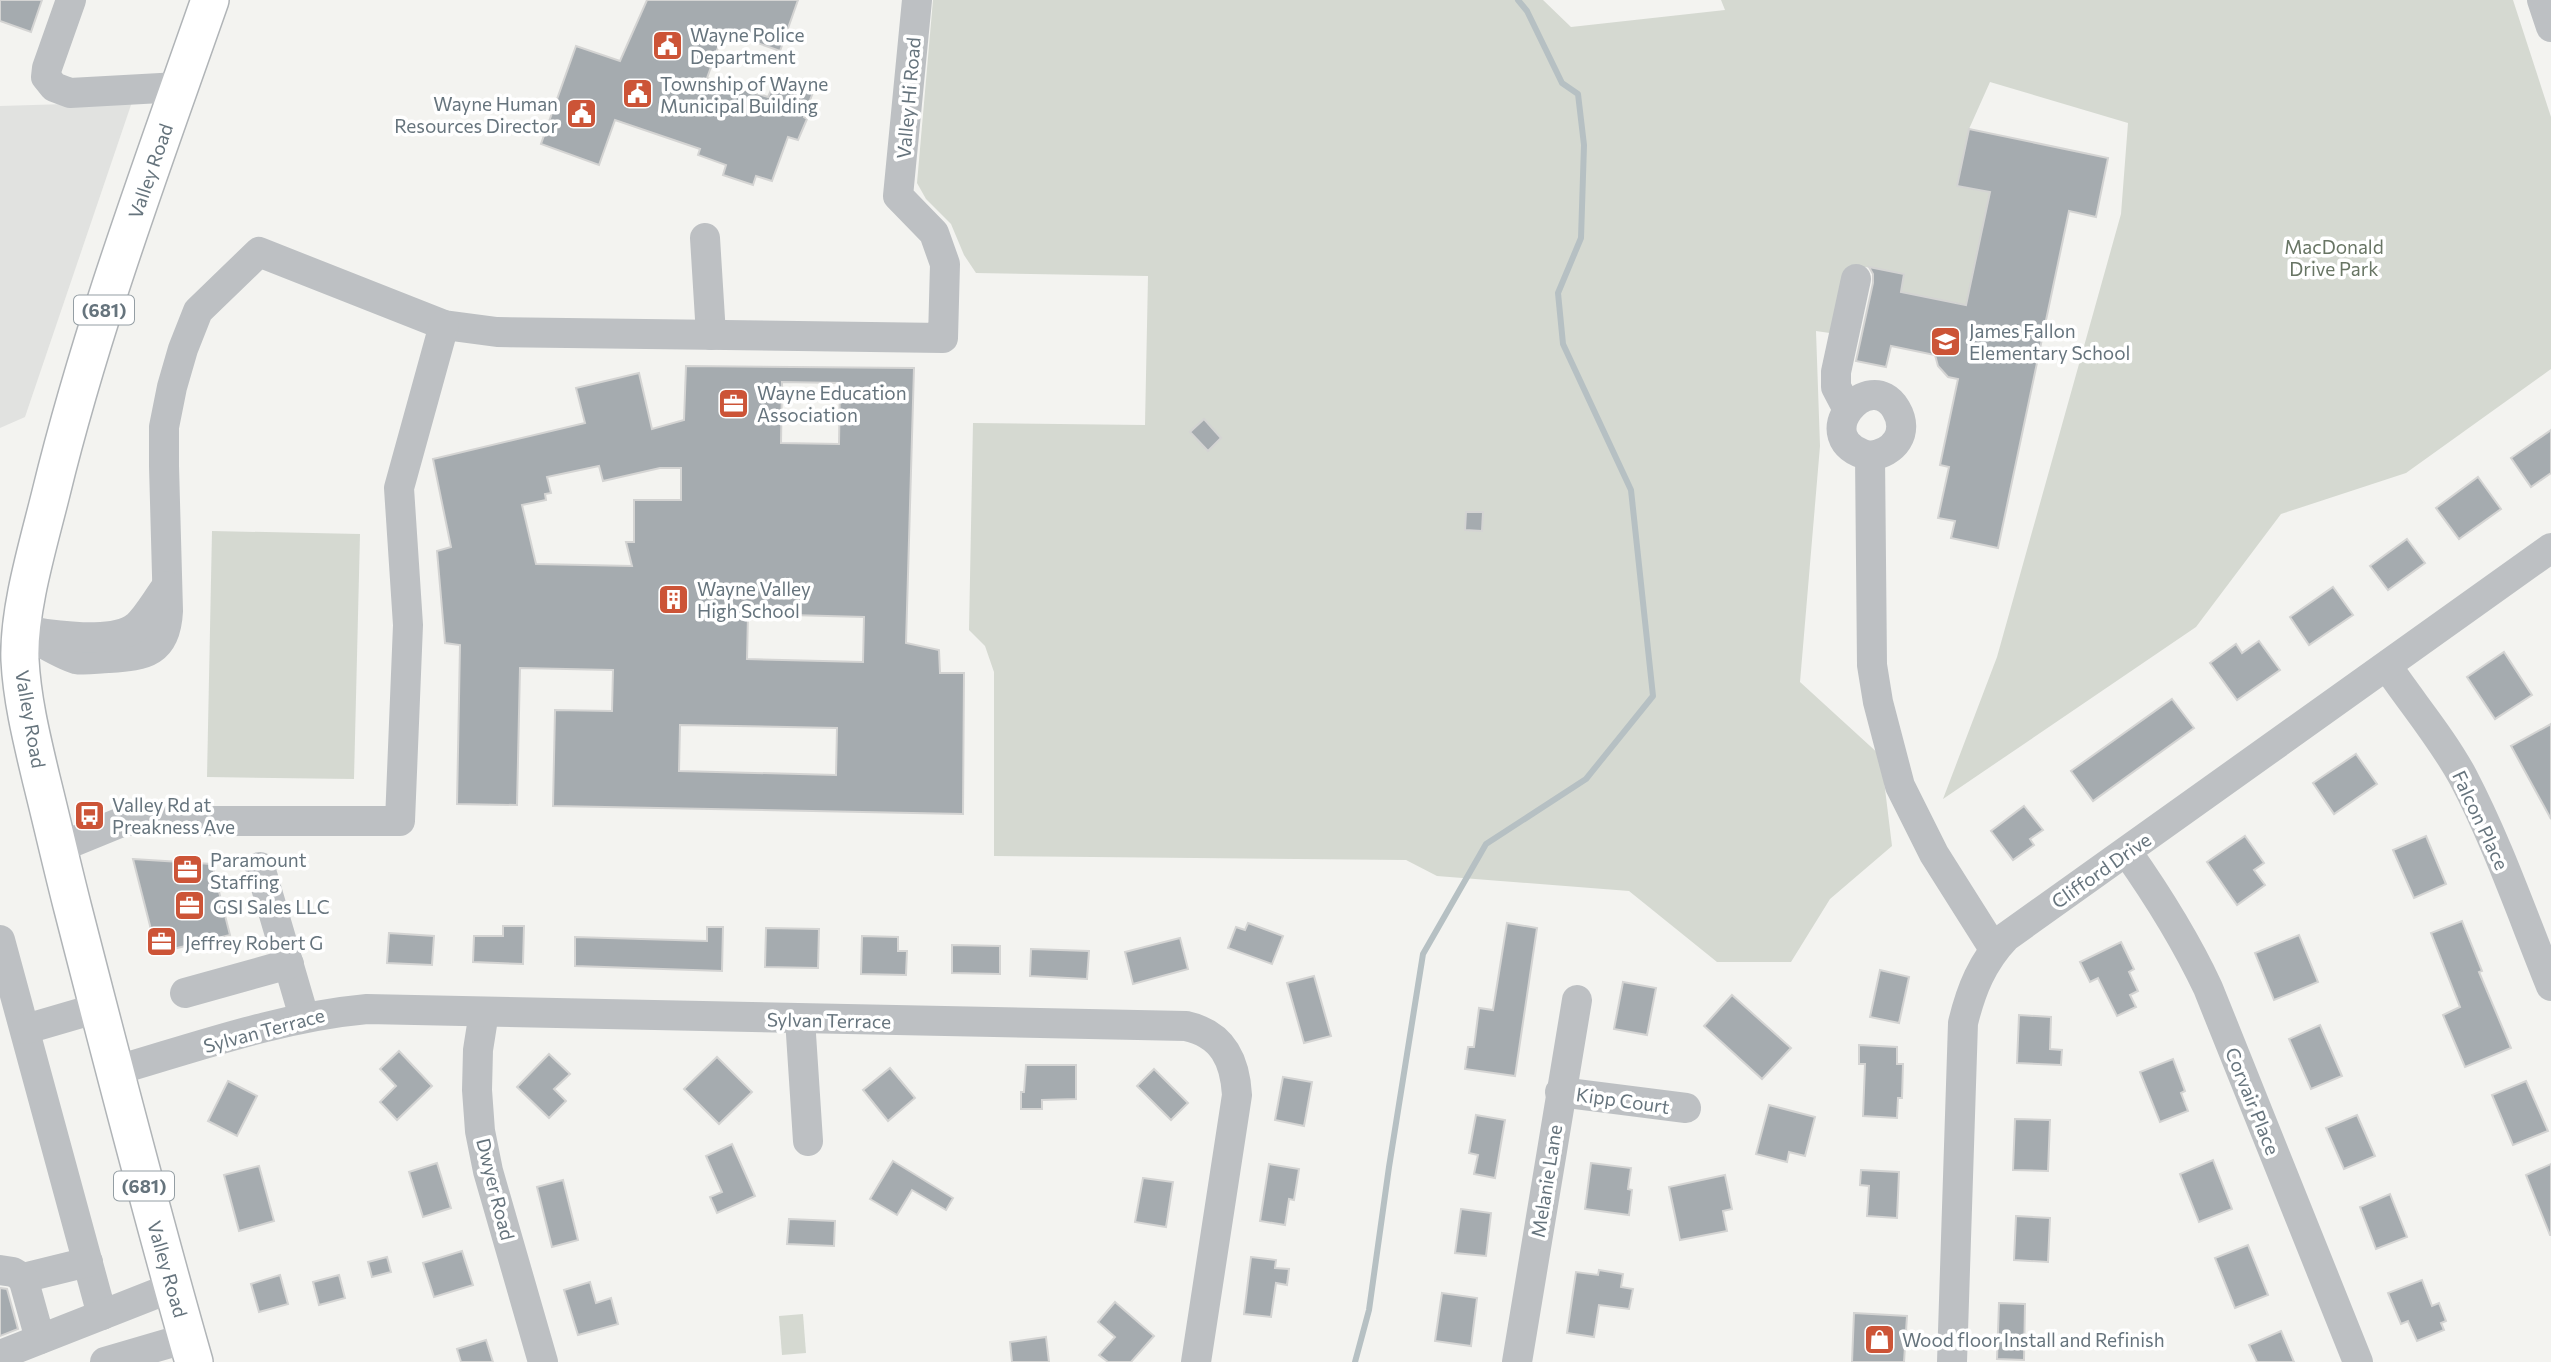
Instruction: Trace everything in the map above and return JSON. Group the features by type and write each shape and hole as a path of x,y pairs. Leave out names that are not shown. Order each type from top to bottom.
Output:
{"main road":[{"name":"Valley Road","path":"191,1350 114,1072 58,848 24,698 20,659 11,634 63,446 123,247 210,0"}],"street":[{"path":"71,0 47,68 46,76 54,87 70,93 179,87"},
{"name":"Valley Hi Road","path":"711,335 943,338 945,264 934,233 898,197 917,0"},
{"path":"2542,0 2551,27"},
{"path":"11,634 76,659 132,657 149,651 163,640 167,629 164,426 172,387 183,348 198,311 259,252 444,325 498,332 711,335 705,238"},
{"path":"1847,408 1836,387 1836,372 1856,279"},
{"path":"58,848 124,821 400,821 408,625 399,488 444,325"},
{"path":"1867,396 1880,397 1895,408 1902,423 1896,444 1881,455 1870,456 1860,454 1848,445 1843,435 1842,423 1847,408 1867,396"},
{"path":"1870,456 1872,665 1878,702 1900,786 1934,854 1994,949"},
{"name":"Clifford Drive","path":"1952,1362 1963,1023 1980,971 1994,949 2006,937 2551,548"},
{"name":"Falcon Place","path":"2387,666 2462,775 2482,815 2551,986"},
{"name":"Corvair Place","path":"2127,852 2168,910 2190,948 2358,1362"},
{"path":"260,867 304,1017"},
{"path":"0,940 102,1315"},
{"path":"185,993 289,964"},
{"name":"Melanie Lane","path":"1517,1362 1577,1000"},
{"path":"26,1029 98,1008"},
{"name":"Sylvan Terrace","path":"114,1072 304,1017 367,1009 1186,1026 1200,1029 1221,1045 1231,1060 1237,1095 1196,1362"},
{"name":"Dwyer Road","path":"484,1012 478,1050 477,1090 481,1131 488,1171 543,1362"},
{"path":"800,1019 808,1141"},
{"name":"Kipp Court","path":"1560,1092 1686,1108"},
{"path":"40,1339 12,1274 88,1262"},
{"path":"0,1355 173,1287"},
{"path":"106,1362 191,1350"}],"shaded area":[{"path":"132,102 25,417 0,428 0,106"}],"green space":[{"name":"MacDonald Drive Park","path":"933,0 1543,0 1571,27 1725,10 1721,0 2513,0 2551,117 2551,369 2406,473 2281,514 2196,627 1943,799 1997,657 2121,214 2128,123 1990,82 1969,129 1958,185 1990,192 1966,305 1901,292 1904,274 1865,267 1850,336 1816,331 1820,446 1800,682 1881,756 1892,846 1830,899 1791,962 1717,962 1629,891 1437,876 1406,860 994,856 994,672 985,646 969,630 973,423 1145,425 1148,276 976,273 964,255 951,224 926,199 917,183"},
{"path":"212,531 360,534 354,779 207,777"},
{"path":"803,1314 806,1353 782,1355 779,1316"}],"building":[{"path":"0,0 42,0 31,32 0,21"},
{"name":"Township of Wayne Municipal Building","path":"647,0 798,0 780,51 724,31 707,78 768,97 776,79 813,92 804,117 807,119 798,140 788,137 772,181 756,176 753,185 723,175 726,165 698,155 700,149 615,120 599,165 541,144 576,46 620,61"},
{"name":"James Fallon Elementary School","path":"1969,129 2108,158 2096,217 2069,211 1998,548 1951,538 1955,521 1938,518 1949,467 1940,465 1958,379 1948,377 1938,366 1935,355 1891,346 1886,367 1856,361 1873,283 1873,274 1869,267 1904,274 1901,292 1966,305 1990,192 1957,186"},
{"name":"Wayne Valley High School","path":"686,366 914,368 906,643 939,650 940,673 964,673 963,814 553,806 555,710 612,711 613,670 520,668 517,805 457,804 460,645 445,643 437,551 451,547 433,459 585,423 576,388 639,373 652,429 684,420","holes":["782,382 840,383 839,444 781,443","599,466 603,481 660,468 681,468 681,500 634,500 634,542 626,542 632,566 536,564 522,505 546,500 545,494 551,493 547,477","748,614 864,617 863,662 747,659","680,725 837,728 836,775 679,771"]},
{"path":"1204,419 1221,438 1208,451 1190,432"},
{"path":"2551,430 2551,473 2531,487 2511,458"},
{"path":"2478,477 2501,509 2459,539 2436,508"},
{"path":"1466,512 1483,512 1482,531 1465,530"},
{"path":"2407,539 2425,563 2388,590 2370,566"},
{"path":"2333,587 2353,615 2309,645 2290,617"},
{"path":"2259,641 2280,670 2237,700 2210,663 2236,644 2242,653"},
{"path":"2504,652 2532,695 2495,719 2467,677"},
{"path":"2172,699 2194,728 2093,801 2071,771"},
{"path":"2551,724 2551,819 2511,746"},
{"path":"2356,754 2377,784 2334,814 2313,783"},
{"path":"2024,806 2043,830 2030,839 2034,845 2013,860 1991,831"},
{"path":"2245,836 2264,863 2254,870 2265,885 2237,905 2207,862"},
{"path":"2426,836 2446,884 2414,898 2393,850"},
{"path":"133,859 212,864 230,935 157,953"},
{"path":"2462,921 2482,971 2479,972 2511,1048 2465,1067 2443,1015 2460,1007 2431,933"},
{"path":"1248,923 1283,936 1272,964 1228,948 1236,927 1245,930"},
{"path":"1507,923 1537,928 1515,1076 1465,1069 1468,1047 1474,1047 1479,1008 1493,1010"},
{"path":"503,926 524,926 523,964 473,962 474,936 503,936"},
{"path":"707,927 723,927 722,971 575,966 575,937 707,941"},
{"path":"766,928 819,929 818,968 765,967"},
{"path":"389,933 434,936 432,965 387,963"},
{"path":"2299,935 2318,982 2274,1000 2255,953"},
{"path":"862,936 898,937 898,951 907,951 906,975 861,974"},
{"path":"1180,938 1188,969 1133,984 1125,952"},
{"path":"2121,942 2134,969 2129,972 2138,991 2130,995 2136,1007 2117,1016 2098,978 2090,982 2080,962"},
{"path":"952,945 1000,946 1000,974 952,973"},
{"path":"1031,949 1089,951 1087,979 1030,976"},
{"path":"1880,970 1909,977 1899,1023 1870,1017"},
{"path":"1314,976 1331,1036 1304,1043 1287,983"},
{"path":"1623,982 1656,988 1647,1035 1614,1029"},
{"path":"1732,995 1791,1048 1762,1079 1704,1026"},
{"path":"2019,1015 2051,1017 2050,1049 2062,1050 2061,1065 2017,1063"},
{"path":"2320,1025 2342,1076 2311,1089 2289,1039"},
{"path":"1859,1045 1897,1047 1897,1064 1903,1064 1902,1098 1898,1098 1897,1118 1863,1116 1865,1064 1859,1064"},
{"path":"399,1051 432,1086 397,1120 380,1102 396,1086 380,1069"},
{"path":"549,1054 570,1074 554,1089 566,1101 549,1118 517,1087"},
{"path":"717,1057 752,1092 719,1124 684,1089"},
{"path":"2173,1059 2185,1091 2181,1093 2188,1111 2160,1122 2140,1072"},
{"path":"1026,1065 1076,1065 1076,1099 1042,1100 1042,1109 1021,1109"},
{"path":"890,1068 915,1098 888,1121 863,1090"},
{"path":"1154,1069 1188,1103 1171,1120 1137,1086"},
{"path":"1283,1077 1312,1082 1304,1126 1275,1120"},
{"path":"228,1081 257,1096 237,1136 208,1121"},
{"path":"2526,1081 2548,1131 2513,1145 2492,1095"},
{"path":"1769,1105 1815,1117 1805,1156 1789,1152 1787,1162 1756,1154"},
{"path":"1476,1115 1505,1120 1495,1178 1474,1174 1478,1155 1469,1153"},
{"path":"2357,1115 2375,1156 2344,1169 2326,1128"},
{"path":"2015,1119 2050,1120 2048,1171 2013,1170"},
{"path":"732,1144 755,1196 717,1213 710,1197 722,1192 706,1156"},
{"path":"2213,1160 2232,1209 2199,1222 2180,1174"},
{"path":"893,1161 953,1198 946,1210 912,1190 897,1215 870,1199"},
{"path":"437,1163 451,1208 423,1217 409,1172"},
{"path":"1591,1163 1631,1168 1628,1189 1632,1190 1629,1215 1585,1209"},
{"path":"1269,1164 1299,1169 1294,1200 1289,1199 1285,1225 1260,1221"},
{"path":"2551,1164 2551,1235 2550,1235 2526,1175"},
{"path":"259,1166 274,1221 239,1231 224,1175"},
{"path":"1861,1170 1899,1172 1897,1218 1867,1216 1869,1186 1860,1185"},
{"path":"1725,1175 1732,1209 1723,1211 1727,1231 1680,1240 1669,1187"},
{"path":"1143,1178 1173,1182 1166,1227 1135,1222"},
{"path":"563,1180 578,1240 552,1247 537,1187"},
{"path":"2390,1194 2407,1237 2376,1249 2360,1207"},
{"path":"1461,1209 1491,1213 1486,1256 1455,1253"},
{"path":"2016,1216 2050,1218 2048,1262 2014,1260"},
{"path":"789,1219 835,1221 834,1246 787,1244"},
{"path":"2248,1245 2268,1295 2235,1308 2215,1258"},
{"path":"462,1251 473,1285 434,1297 423,1263"},
{"path":"387,1257 391,1272 372,1277 368,1262"},
{"path":"1251,1257 1276,1260 1275,1268 1289,1269 1287,1285 1276,1283 1271,1317 1244,1314"},
{"path":"1599,1270 1623,1274 1621,1287 1633,1289 1629,1309 1599,1305 1594,1337 1567,1333 1576,1272 1598,1275"},
{"path":"280,1275 288,1304 259,1312 251,1284"},
{"path":"339,1275 345,1298 319,1305 313,1282"},
{"path":"2422,1280 2432,1306 2439,1303 2446,1321 2441,1323 2444,1330 2417,1341 2408,1321 2401,1324 2388,1293"},
{"path":"590,1282 596,1303 611,1298 618,1324 578,1335 564,1290"},
{"path":"0,1288 7,1289 18,1329 0,1336"},
{"path":"1442,1293 1477,1298 1471,1346 1435,1341"},
{"path":"1115,1302 1154,1336 1131,1362 1108,1362 1099,1355 1115,1337 1098,1322"},
{"path":"1999,1303 2025,1304 2024,1360 1997,1359"},
{"name":"Wood floor Install and Refinish","path":"1854,1313 1907,1316 1904,1362 1852,1362"},
{"path":"2281,1331 2294,1362 2257,1362 2249,1345"},
{"path":"1046,1337 1049,1362 1012,1362 1010,1342"},
{"path":"486,1340 493,1362 461,1362 457,1349"}],"waterway":[{"path":"1355,1362 1369,1310 1423,954 1486,844 1586,779 1653,696 1631,490 1563,344 1558,293 1581,238 1584,145 1578,94 1562,83 1527,11 1518,0"}],"place":[{"name":"Wayne Police Department","path":"667,45"},
{"name":"Township of Wayne Municipal Building","path":"637,94"},
{"name":"Wayne Human Resources Director","path":"581,114"},
{"name":"James Fallon Elementary School","path":"1946,341"},
{"name":"Wayne Education Association","path":"734,403"},
{"name":"Wayne Valley High School","path":"674,599"},
{"name":"Valley Rd at Preakness Ave","path":"89,815"},
{"name":"Paramount Staffing","path":"187,870"},
{"name":"GSI Sales LLC","path":"190,906"},
{"name":"Jeffrey Robert G","path":"162,942"},
{"name":"Wood floor Install and Refinish","path":"1879,1339"}]}
